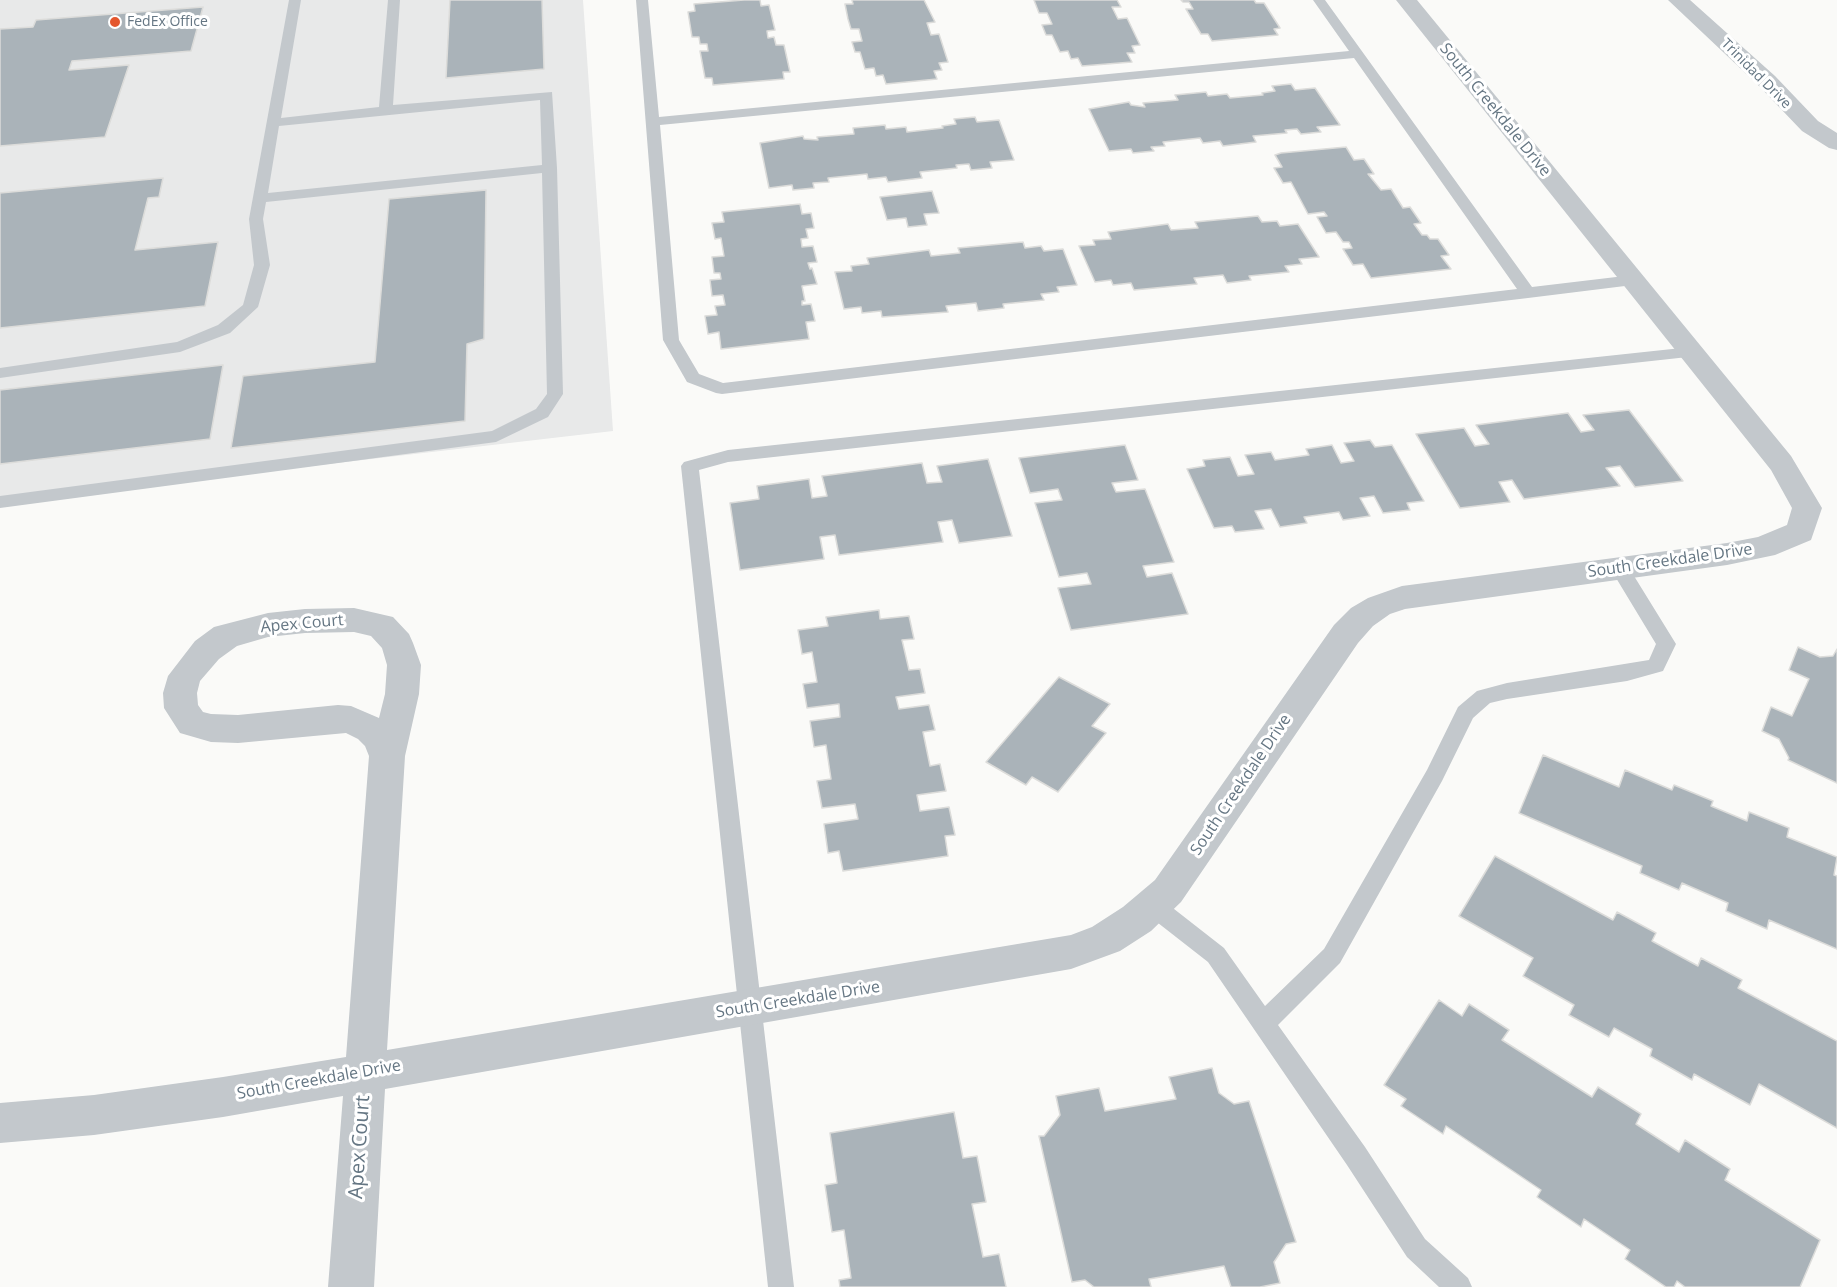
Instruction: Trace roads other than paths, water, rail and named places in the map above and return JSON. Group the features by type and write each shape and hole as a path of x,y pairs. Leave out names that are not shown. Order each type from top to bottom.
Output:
{"street":[{"name":"South Creekdale Drive","path":"0,1123 94,1115 223,1097 1071,952 1106,939 1137,919 1168,891 1346,634 1362,617 1379,606 1402,598 1764,547 1800,532 1807,508 1781,463 1406,0"},
{"name":"Trinidad Drive","path":"1678,0 1767,81 1810,126 1837,143"},
{"name":"Apex Court","path":"351,1287 387,756 402,694 404,665 397,643 381,626 354,620 305,621 257,628 226,636 207,650 185,676 180,693 181,708 192,723 211,728 238,729 338,719 351,720 370,729 379,738 387,756"}],"lane":[{"path":"0,373 180,346 224,329 250,307 262,265 256,219 295,0"},
{"path":"386,110 394,0"},
{"path":"642,0 671,340 693,378 722,389 1633,280"},
{"path":"1319,0 1528,293"},
{"path":"652,122 1358,54"},
{"path":"0,502 496,436 542,413 555,394 547,95 273,123"},
{"path":"260,198 550,168"},
{"path":"781,1287 690,466 728,456 1691,352"},
{"path":"1264,1023 1332,956 1435,775 1465,713 1484,697 1507,691 1627,673 1656,666 1666,644 1619,568"},
{"path":"1152,905 1216,955 1416,1248 1459,1287"}],"place":[{"name":"FedEx Office","path":"115,22"}]}
